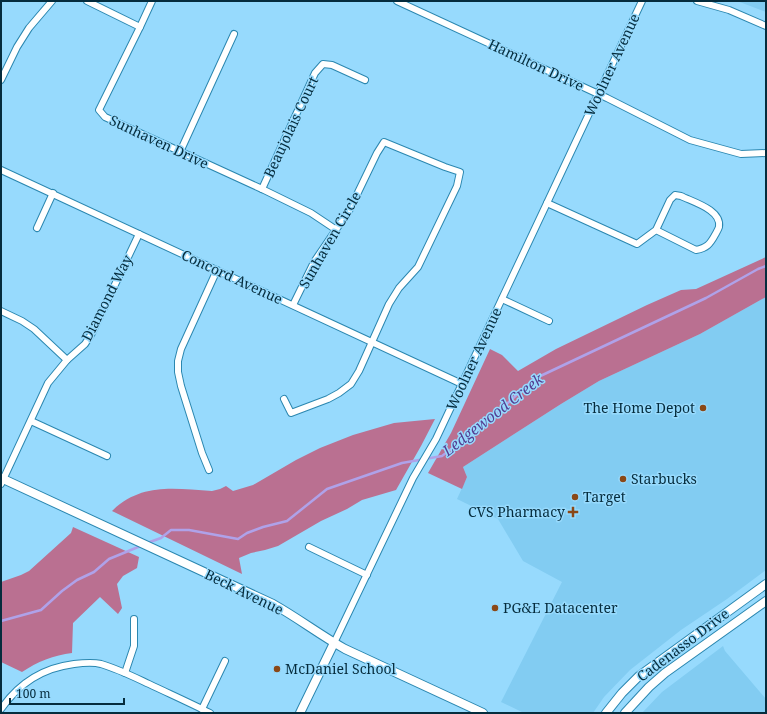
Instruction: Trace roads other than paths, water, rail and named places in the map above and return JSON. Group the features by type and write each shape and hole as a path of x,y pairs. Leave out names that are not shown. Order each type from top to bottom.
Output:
{"street":[{"path":"1,80 17,47 29,28 52,1"},
{"path":"86,1 140,27 152,1"},
{"name":"Hamilton Drive","path":"397,1 598,94 690,140 741,154 766,153"},
{"name":"Woolner Avenue","path":"300,713 413,478 439,433 642,1"},
{"path":"697,1 729,10 766,26"},
{"name":"Sunhaven Drive","path":"140,27 99,110 105,117 312,213 336,229"},
{"path":"180,152 234,34"},
{"name":"Beaujolais Court","path":"262,189 315,73 323,64 332,65 365,80"},
{"name":"Sunhaven Circle","path":"293,305 314,262 350,209 377,153 384,142 460,172 457,186 418,267 399,288 389,304 372,343"},
{"name":"Concord Avenue","path":"1,170 462,384"},
{"path":"37,228 53,194"},
{"path":"547,203 637,244 656,230 670,200 675,195 681,196 713,211 718,219 719,227 711,244 696,250 656,230"},
{"name":"Diamond Way","path":"2,481 48,383 67,360 84,344 92,333 139,234"},
{"path":"209,470 202,453 181,386 178,372 178,361 181,348 187,334 217,270"},
{"path":"502,299 548,321"},
{"path":"1,311 22,321 34,329 67,360"},
{"path":"284,399 290,413 328,399 339,393 351,384 372,343"},
{"path":"31,421 107,456"},
{"name":"Beck Avenue","path":"2,481 273,604 334,643 483,713"},
{"path":"309,547 367,575"},
{"name":"Cadenasso Drive","path":"606,713 622,693 639,676 766,584"},
{"name":"Cadenasso Drive","path":"625,713 649,687 665,673 766,601"},
{"path":"125,673 134,646 134,619"},
{"path":"202,709 225,661"},
{"path":"1,709 8,699 23,684 39,674 58,666 80,663 100,664 125,673 210,713"}],"waterway":[{"name":"Ledgewood Creek","path":"147,543 161,538 171,530 189,530 238,539 247,533 263,527 287,521 327,489 402,463 442,456 487,422 534,379 706,298 766,266"},
{"name":"Ledgewood Creek","path":"1,621 41,610 62,591 77,580 94,572 109,559 143,545"}],"place":[{"name":"The Home Depot","path":"703,408"},
{"name":"Starbucks","path":"623,479"},
{"name":"Target","path":"575,497"},
{"name":"CVS Pharmacy","path":"573,512"},
{"name":"PG&E Datacenter","path":"495,608"},
{"name":"McDaniel School","path":"277,669"}]}
